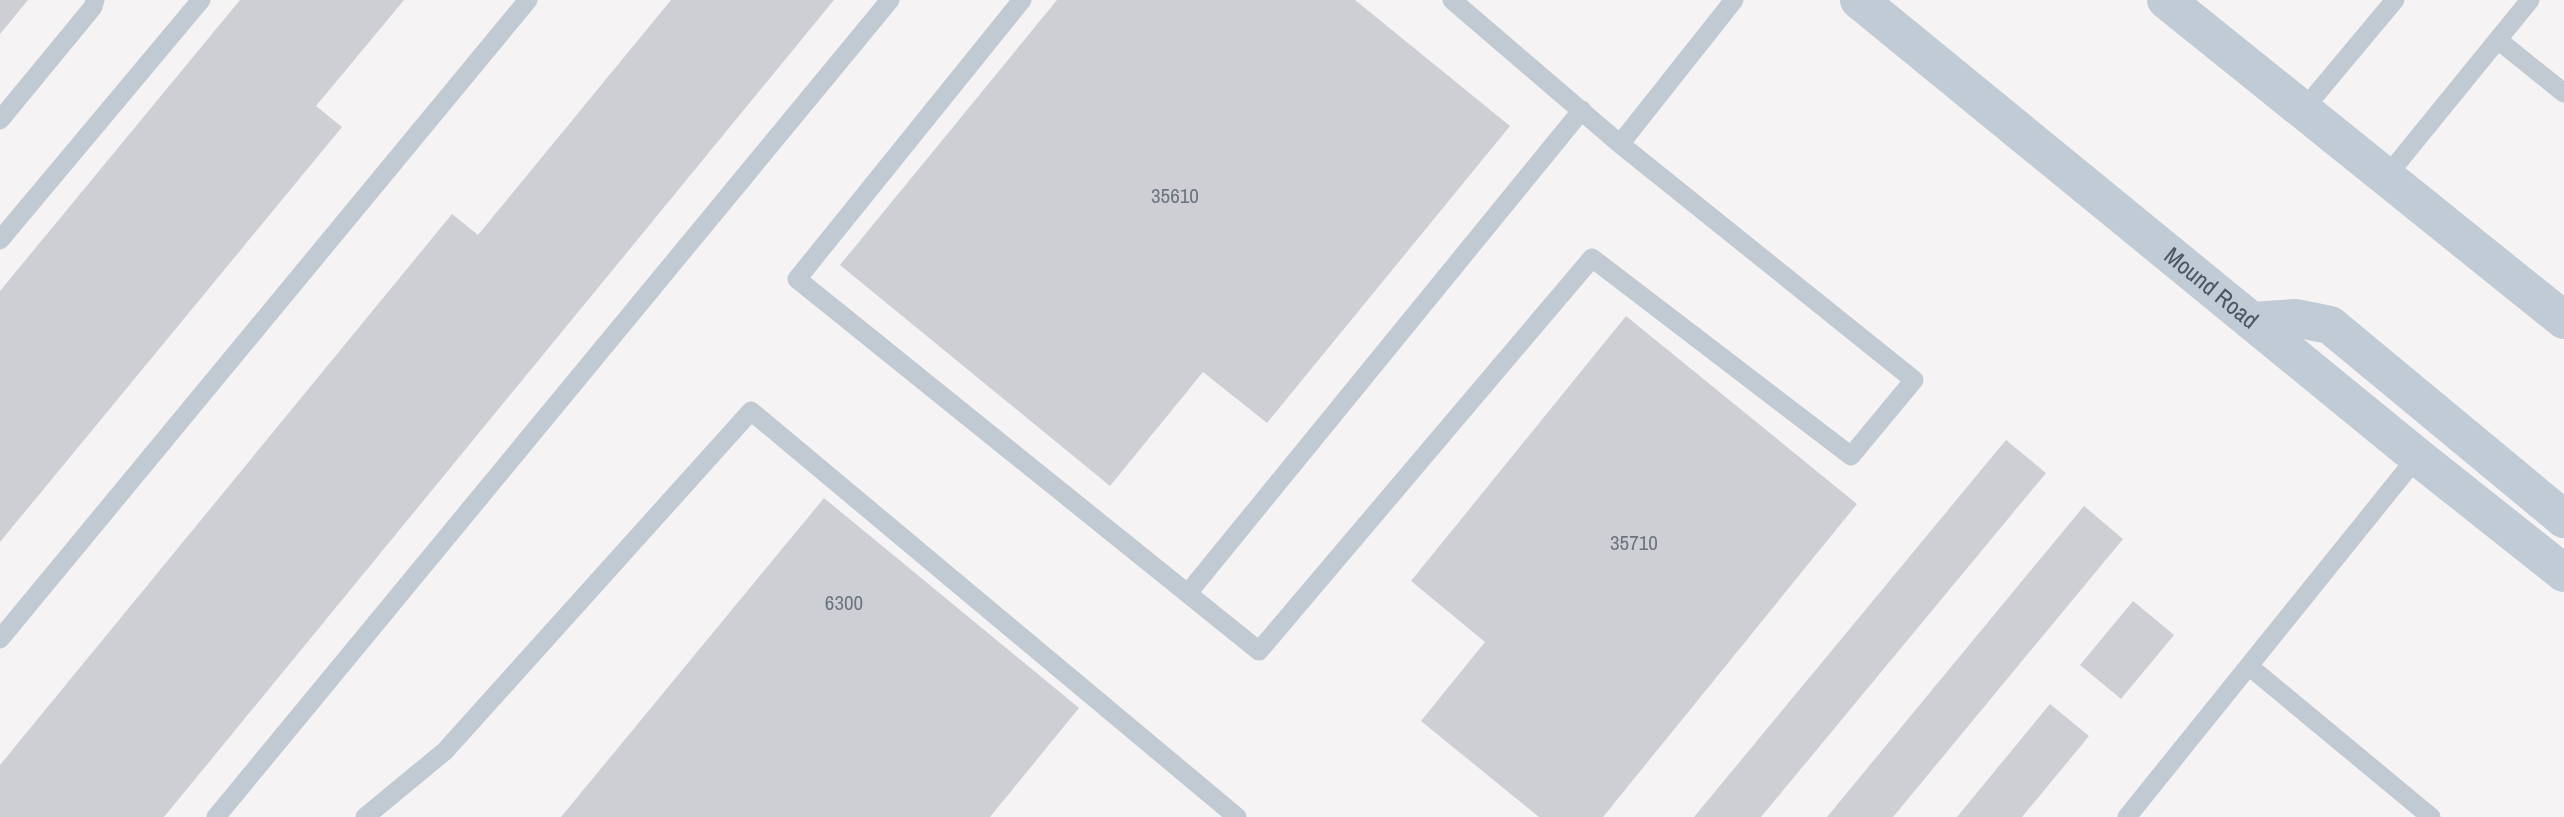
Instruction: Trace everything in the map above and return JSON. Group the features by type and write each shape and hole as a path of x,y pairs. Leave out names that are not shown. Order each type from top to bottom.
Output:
{"main road":[{"name":"Mound Road","path":"1859,0 2417,457 2564,573"},
{"path":"2166,0 2564,320"},
{"path":"2252,321 2295,318 2330,325 2564,519"}],"lane":[{"path":"0,120 93,7 95,0"},
{"path":"0,240 201,0"},
{"path":"0,639 528,0"},
{"path":"216,817 890,0"},
{"path":"1022,0 797,279 1259,651 1592,258 1851,456 1914,380 1620,144 1452,0"},
{"path":"1620,144 1734,0"},
{"path":"2303,110 2395,0"},
{"path":"2386,177 2530,0"},
{"path":"2498,40 2564,93"},
{"path":"1188,593 1582,110"},
{"path":"365,817 445,751 751,411 1237,817"},
{"path":"2127,817 2417,457"},
{"path":"2250,667 2431,817"}],"building":[{"path":"0,0 28,0 0,34"},
{"path":"240,0 404,0 316,106 342,127 0,542 0,291"},
{"path":"671,0 834,0 164,817 0,817 0,765 452,214 478,235"},
{"path":"1057,0 1355,0 1510,126 1267,423 1203,372 1110,486 840,265"},
{"path":"1626,316 1857,504 1603,817 1539,817 1421,721 1485,642 1411,581"},
{"path":"2006,440 2046,473 1761,817 1694,817"},
{"path":"824,498 1079,708 990,817 561,817"},
{"path":"2084,506 2123,539 1893,817 1827,817"},
{"path":"2133,601 2174,635 2121,699 2080,665"},
{"path":"2050,704 2089,736 2022,817 1957,817"}]}
